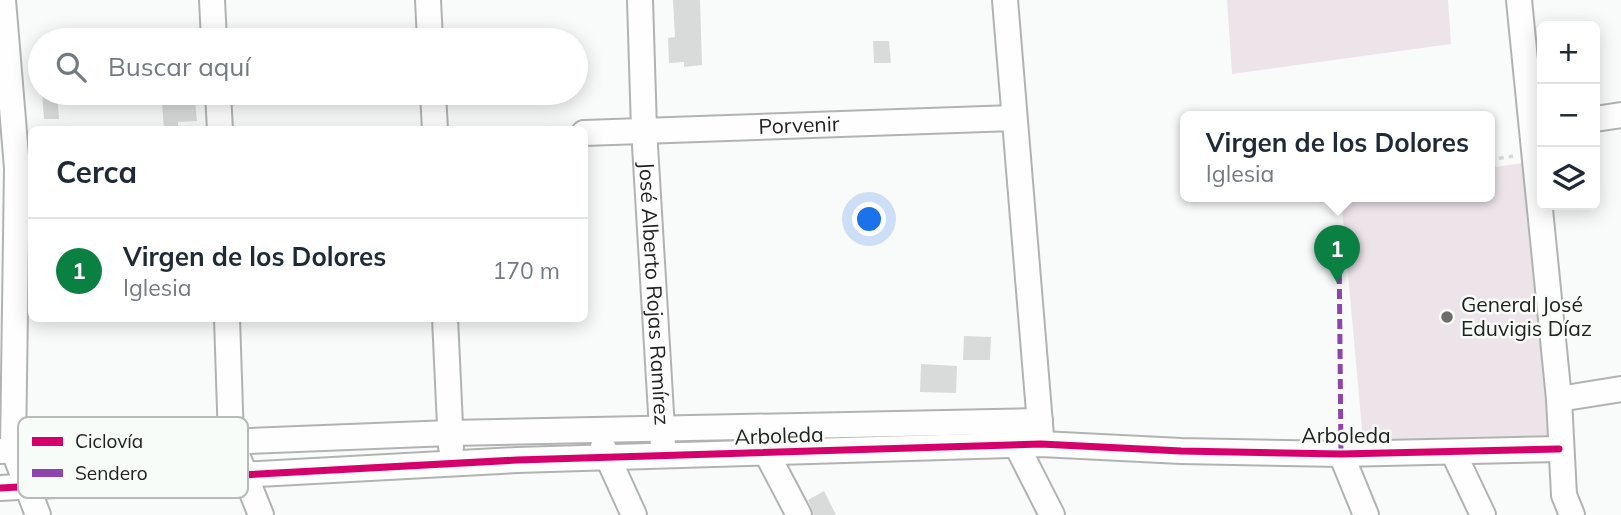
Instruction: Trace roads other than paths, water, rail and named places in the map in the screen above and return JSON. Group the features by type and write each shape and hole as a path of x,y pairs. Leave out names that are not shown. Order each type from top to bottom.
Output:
{"street":[{"path":"3,0 16,168 7,450 18,471"},
{"path":"212,0 213,28"},
{"path":"428,0 429,28"},
{"name":"José Alberto Rojas Ramírez","path":"640,0 644,129 664,457"},
{"path":"1005,0 1033,437 1052,515"},
{"path":"1519,0 1536,126 1533,153 1559,399 1559,449 1564,495 1573,515"},
{"path":"219,105 220,126"},
{"path":"434,105 435,126"},
{"path":"1600,117 1621,115"},
{"name":"Porvenir","path":"588,133 1014,118"},
{"path":"227,322 230,417"},
{"path":"444,322 452,464"},
{"path":"1559,399 1621,389"},
{"name":"Arboleda","path":"248,439 662,429 1033,437 1181,452 1341,454 1559,449"},
{"path":"595,431 634,515"},
{"name":"Arboleda","path":"248,475 452,464 767,454 1033,437"},
{"path":"1453,452 1483,515"},
{"path":"767,454 799,515"},
{"path":"1341,454 1366,515"},
{"path":"248,486 261,515"},
{"name":"Arboleda","path":"0,488 18,487"},
{"path":"31,498 38,515"}],"place":[{"name":"Virgen de los Dolores","path":"1337,283"},
{"name":"General José Eduvigis Díaz","path":"1447,317"}]}
